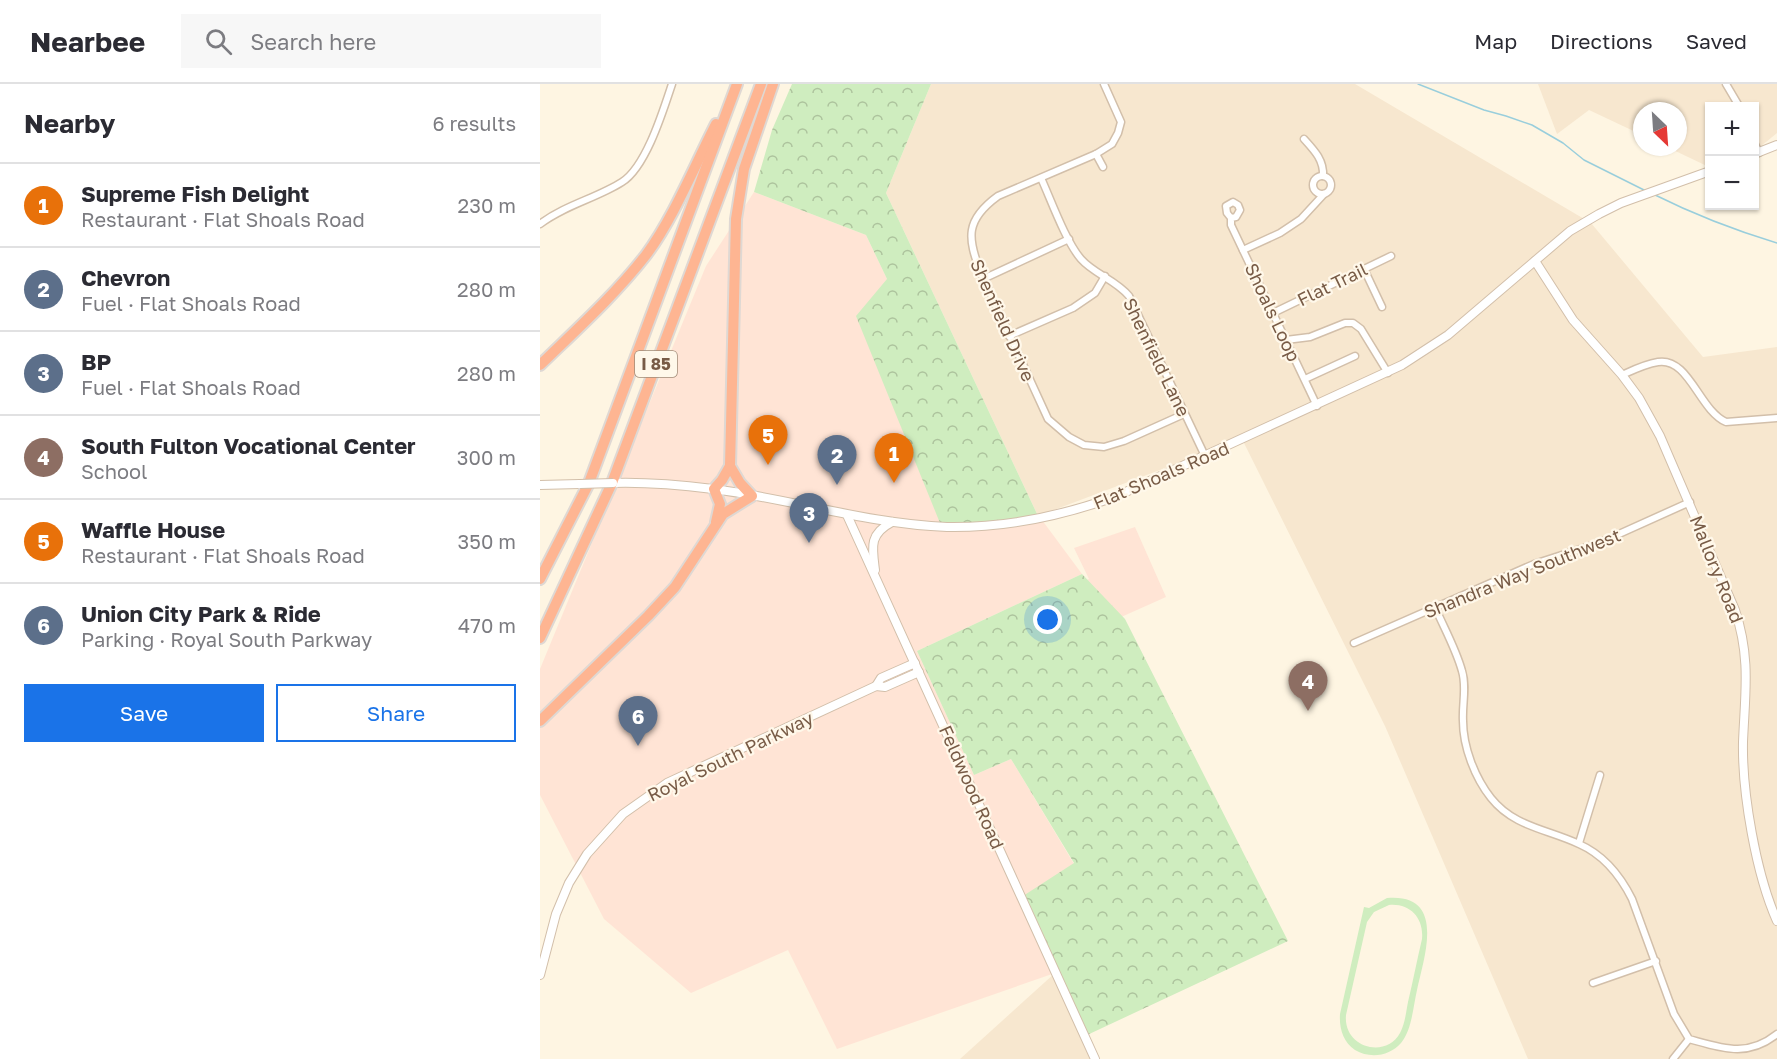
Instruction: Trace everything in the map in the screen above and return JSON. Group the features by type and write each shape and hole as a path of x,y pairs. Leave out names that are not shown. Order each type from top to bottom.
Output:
{"highway":[{"path":"540,365 625,281 647,254 666,223 736,84"},
{"name":"I 85","path":"540,579 589,483 736,84"},
{"name":"I 85","path":"540,638 612,483 761,84"},
{"path":"716,522 720,504 714,489 730,466 736,219 744,169 773,84"},
{"path":"540,721 675,587 723,514 752,496 740,483 730,466"}],"street":[{"path":"540,224 624,181 647,152 672,84"},
{"name":"Shenfield Drive","path":"1104,84 1121,122 1112,144 1096,154 998,196 979,213 972,230 971,249 1048,419 1069,437 1084,445 1104,447 1184,414"},
{"path":"1726,84 1737,102"},
{"path":"1304,139 1315,150 1322,163 1323,176"},
{"path":"1759,153 1777,145"},
{"path":"1096,154 1103,167"},
{"name":"Flat Shoals Road","path":"540,485 636,483 714,489 847,515 947,526 1031,521 1068,513 1117,496 1388,373 1448,335 1570,231 1599,214 1705,173"},
{"path":"1243,249 1280,233 1301,219 1329,191 1331,185 1329,179 1323,176 1316,179 1313,187 1315,192 1324,194"},
{"name":"Shenfield Lane","path":"1041,178 1069,239 1082,260 1121,286 1129,296 1205,456"},
{"name":"Shoals Loop","path":"1231,218 1231,225 1317,406"},
{"path":"983,279 1069,239"},
{"name":"Flat Trail","path":"1273,313 1390,256"},
{"name":"Mallory Road","path":"1535,261 1573,320 1622,375 1639,398 1660,436 1690,501 1735,610 1744,641 1747,675 1743,743 1744,782 1763,882 1777,921"},
{"path":"1364,268 1382,307"},
{"path":"1010,336 1073,308 1095,293 1105,276"},
{"path":"1286,340 1310,337 1345,323 1353,323 1361,328 1388,373"},
{"path":"1305,379 1355,356"},
{"path":"1622,375 1660,361 1669,362 1684,371 1704,404 1726,422 1777,418"},
{"name":"Shandra Way Southwest","path":"1354,643 1534,564 1599,543 1690,501"},
{"name":"Feldwood Road","path":"847,515 1095,1059"},
{"path":"875,577 872,549 876,534 883,526 893,521"},
{"path":"1435,608 1462,671 1464,735 1476,772 1498,807 1517,821 1578,843 1603,859 1623,881 1656,961 1674,1014 1689,1040 1722,1049 1737,1050 1764,1043 1777,1034"},
{"name":"Royal South Parkway","path":"876,686 881,678 915,663"},
{"name":"Royal South Parkway","path":"540,975 556,914 569,883 587,854 623,814 642,798 667,783 876,686 885,687 919,672"},
{"path":"1578,843 1600,775"},
{"path":"1593,982 1656,961"},
{"path":"1673,1059 1689,1040"}],"shaded area":[{"path":"931,84 1355,84 1591,223 1703,357 1777,347 1777,1059 1528,1059 1385,726 1242,439 1038,516 886,193"},
{"path":"1538,84 1777,84 1777,133 1759,148 1759,102 1705,102 1705,165 1686,156 1687,102 1633,102 1633,131 1589,110 1557,134"},
{"path":"754,192 866,235 887,279 942,527 1039,516 1082,574 917,651 974,775 1011,759 1074,864 1055,973 837,1049 788,950 691,993 604,919 540,795 540,669 706,266"},
{"path":"1135,527 1166,597 1045,651 1024,606 1089,579 1074,548"},
{"path":"1055,973 1096,1059 960,1059"}],"green space":[{"path":"792,84 931,84 886,193 1038,516 982,530 942,528 856,316 887,279 866,235 754,192 772,130"},
{"path":"1082,574 1125,619 1288,941 1085,1036 1023,896 1074,863 1011,759 974,775 917,651"},
{"path":"1387,898 1406,899 1418,906 1425,916 1427,930 1424,961 1408,1032 1401,1043 1391,1051 1380,1055 1367,1055 1351,1047 1341,1029 1340,1019 1364,907 1369,908","holes":["1389,905 1409,909 1418,918 1422,939 1400,1033 1394,1041 1385,1046 1367,1046 1358,1042 1351,1035 1346,1015 1367,922 1374,912"]}],"waterway":[{"path":"1418,84 1484,110 1532,125 1563,143 1584,160 1646,191"},
{"path":"1653,194 1714,221 1777,243"}],"place":[{"name":"Waffle House","path":"768,465"},
{"name":"Supreme Fish Delight","path":"894,483"},
{"name":"Chevron","path":"837,485"},
{"name":"BP","path":"809,543"},
{"name":"South Fulton Vocational Center","path":"1308,711"},
{"name":"Union City Park & Ride","path":"638,746"}]}
